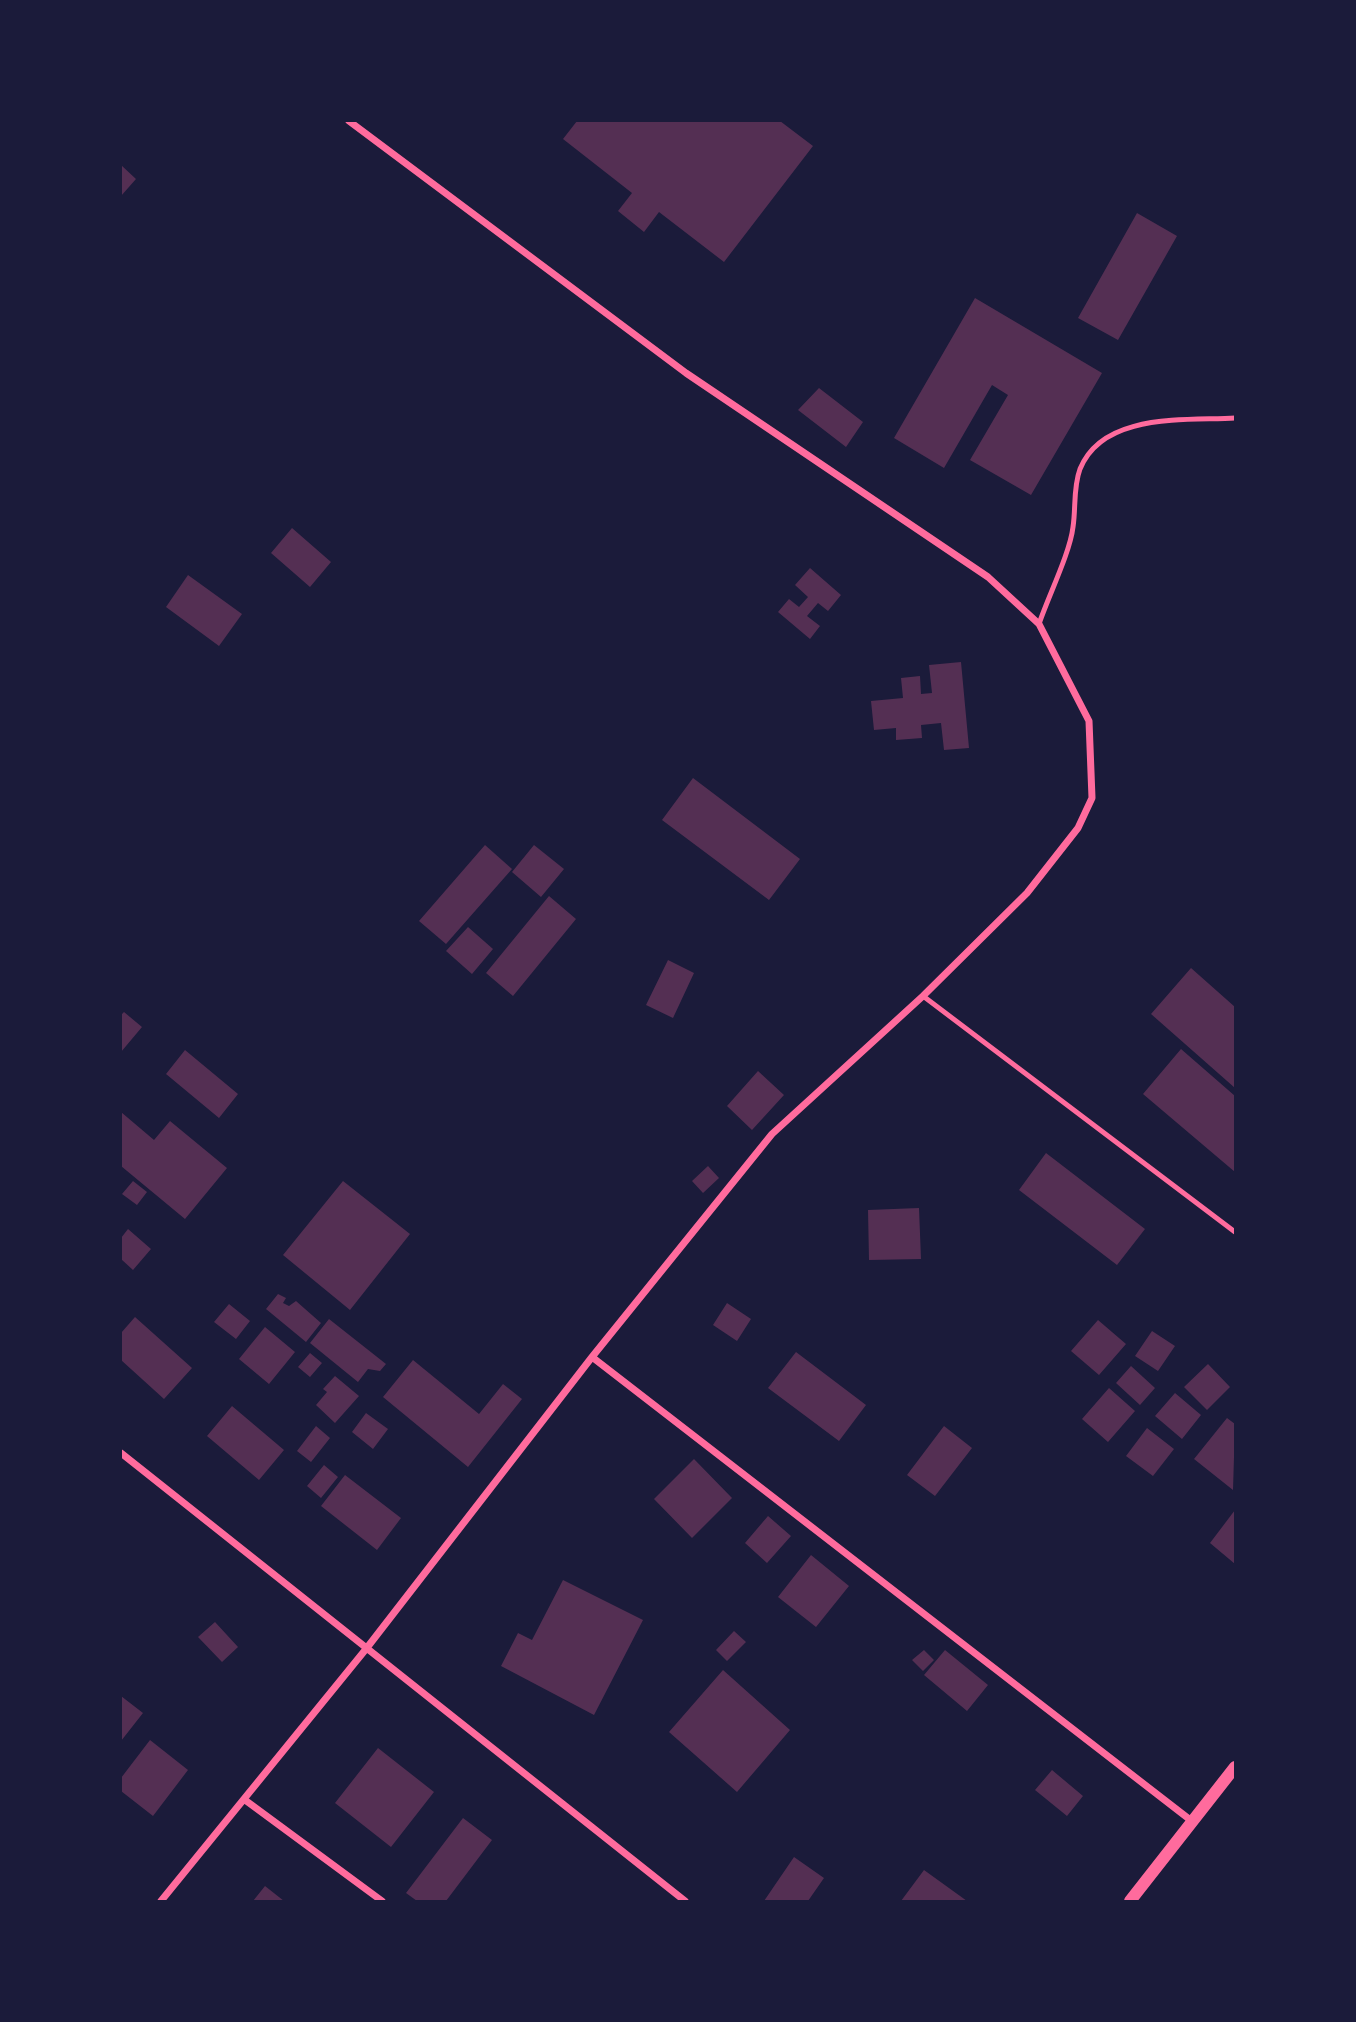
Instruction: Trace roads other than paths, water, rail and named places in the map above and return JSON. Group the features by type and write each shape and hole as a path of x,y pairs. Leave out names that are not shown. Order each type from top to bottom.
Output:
{"street":[{"path":"161,1901 366,1649 592,1357 772,1135 923,996 1027,893 1078,828 1092,798 1089,721 1039,624 988,577 686,373 348,121"},
{"path":"592,1357 1193,1822"},
{"path":"121,1453 685,1901"},
{"path":"1130,1901 1235,1767"},
{"path":"245,1800 382,1901"}],"lane":[{"path":"1039,624 1073,529 1073,498 1081,467 1097,446 1118,431 1150,423 1235,418"},
{"path":"923,996 1235,1231"}]}
